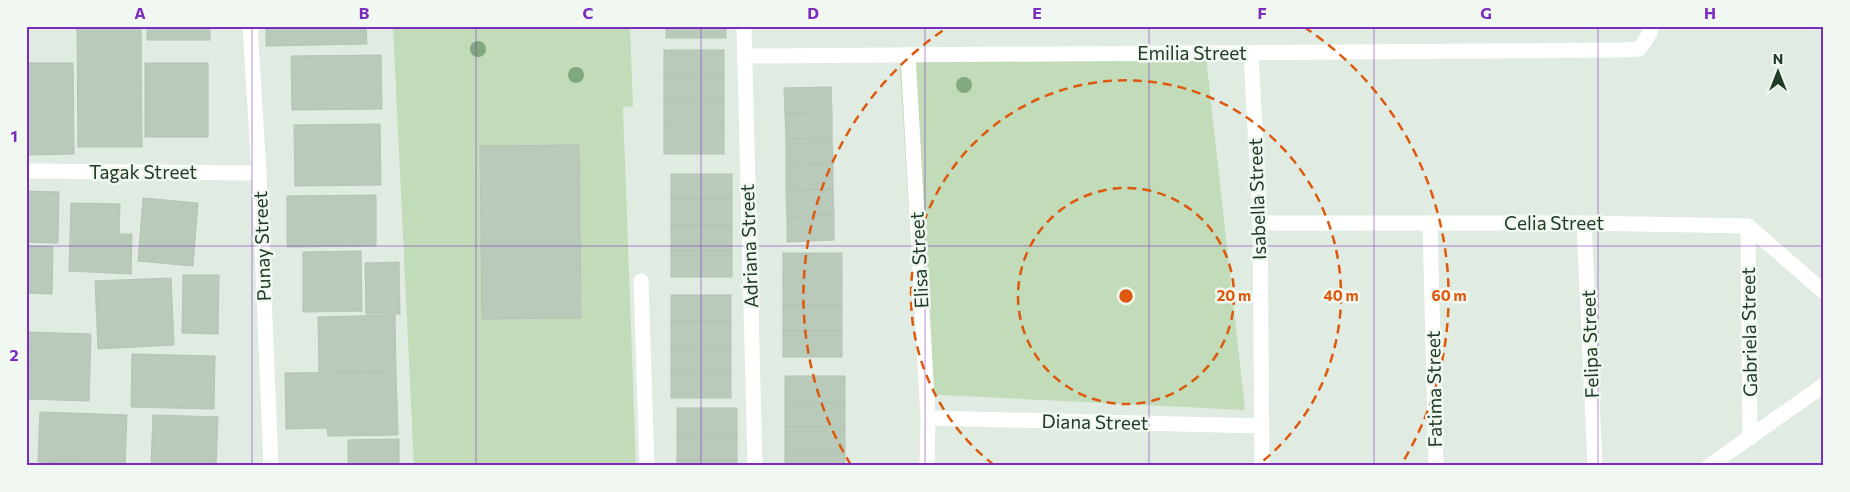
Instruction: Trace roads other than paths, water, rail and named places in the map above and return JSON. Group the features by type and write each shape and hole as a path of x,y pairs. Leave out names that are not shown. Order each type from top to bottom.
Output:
{"street":[{"name":"Punay Street","path":"250,26 259,173 271,466"},
{"name":"Adriana Street","path":"744,26 756,466"},
{"name":"Emilia Street","path":"744,56 1250,53 1640,48 1650,33 1650,26"},
{"name":"Isabella Street","path":"1250,53 1260,223 1262,466"},
{"name":"Elisa Street","path":"908,54 928,418 927,466"},
{"name":"Tagak Street","path":"26,171 259,173"},
{"name":"Celia Street","path":"1260,223 1584,223 1748,226"},
{"name":"Fatima Street","path":"1430,223 1436,466"},
{"name":"Felipa Street","path":"1584,223 1595,466"},
{"path":"1748,226 1824,292"},
{"name":"Gabriela Street","path":"1748,226 1750,438"},
{"path":"641,281 647,466"},
{"path":"1709,466 1824,385"},
{"name":"Diana Street","path":"928,418 1261,426"}]}
